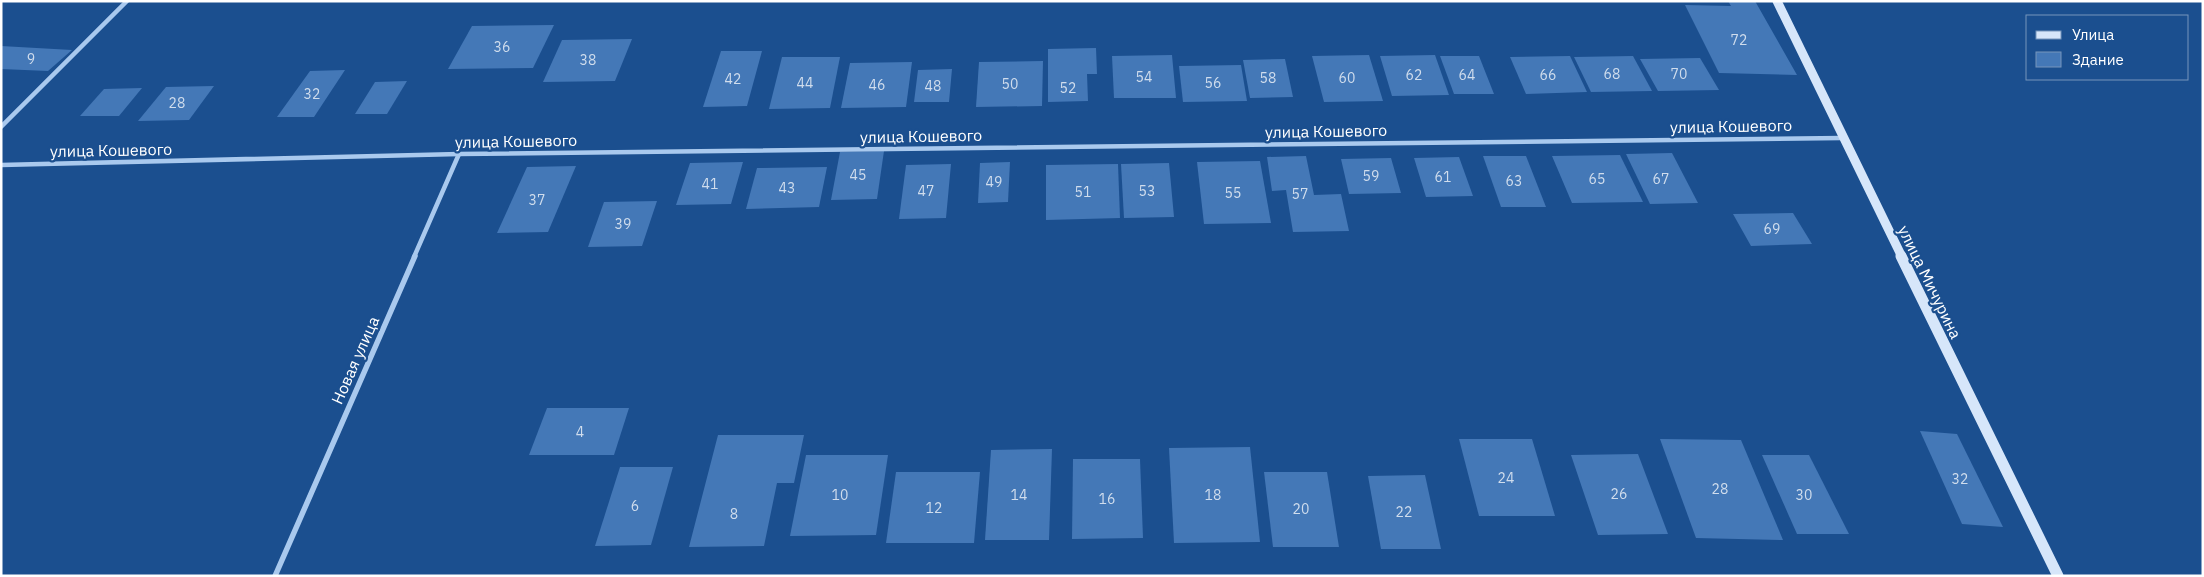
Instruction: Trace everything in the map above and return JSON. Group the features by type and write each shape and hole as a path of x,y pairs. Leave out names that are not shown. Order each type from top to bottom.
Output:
{"street":[{"path":"1,127 126,1"},
{"name":"улица Мичурина","path":"1777,1 1842,138 2058,576"},
{"name":"улица Кошевого","path":"1,166 459,154 1842,138"},
{"name":"Новая улица","path":"275,576 459,154"}],"building":[{"path":"1728,1 1755,1 1797,75 1719,73 1685,5 1731,6"},
{"path":"554,25 533,68 448,69 472,26"},
{"path":"632,39 615,81 543,82 562,40"},
{"path":"1,46 72,50 48,71 1,69"},
{"path":"1096,48 1097,74 1087,74 1088,101 1048,102 1048,49"},
{"path":"721,51 762,51 747,106 703,107"},
{"path":"1172,55 1176,98 1114,98 1112,56"},
{"path":"1369,55 1383,101 1324,102 1312,56"},
{"path":"1435,55 1449,95 1392,96 1380,56"},
{"path":"1440,56 1479,56 1494,94 1454,94"},
{"path":"1570,56 1587,92 1526,94 1510,57"},
{"path":"1633,56 1652,91 1591,92 1574,57"},
{"path":"782,57 840,57 830,108 769,109"},
{"path":"1700,58 1719,90 1658,91 1640,59"},
{"path":"1285,59 1293,97 1250,98 1243,60"},
{"path":"1043,61 1042,106 976,107 979,62"},
{"path":"912,62 906,107 841,108 850,63"},
{"path":"1241,65 1247,101 1183,102 1179,66"},
{"path":"952,69 949,102 914,102 918,70"},
{"path":"345,70 314,117 277,117 310,71"},
{"path":"407,81 387,114 355,114 375,82"},
{"path":"214,86 189,120 138,121 166,87"},
{"path":"142,88 119,116 80,116 104,89"},
{"path":"884,151 877,199 831,200 840,152"},
{"path":"1672,153 1698,203 1650,204 1626,154"},
{"path":"1620,155 1643,202 1572,203 1552,156"},
{"path":"1306,156 1314,195 1341,194 1349,231 1293,232 1286,190 1272,191 1267,157"},
{"path":"1483,156 1526,156 1546,207 1501,207"},
{"path":"1459,157 1473,196 1426,197 1414,158"},
{"path":"1391,158 1401,193 1349,194 1341,159"},
{"path":"1260,161 1271,223 1204,224 1197,162"},
{"path":"743,162 731,204 676,205 690,163"},
{"path":"1010,162 1008,202 978,203 980,163"},
{"path":"1169,163 1174,217 1124,218 1121,164"},
{"path":"951,164 946,218 899,219 906,165"},
{"path":"1118,164 1120,218 1046,220 1046,165"},
{"path":"576,166 548,232 497,233 527,167"},
{"path":"827,167 819,207 746,209 757,168"},
{"path":"657,201 642,246 588,247 604,202"},
{"path":"1793,213 1812,244 1751,246 1733,214"},
{"path":"547,408 629,408 614,455 529,455"},
{"path":"1920,431 1957,434 2003,527 1962,524"},
{"path":"718,435 804,435 794,483 777,483 764,546 689,547"},
{"path":"1459,439 1532,439 1555,516 1479,516"},
{"path":"1660,439 1741,440 1783,540 1696,538"},
{"path":"1250,447 1260,542 1174,543 1169,448"},
{"path":"1052,449 1049,540 985,540 991,450"},
{"path":"1638,454 1668,534 1598,535 1571,455"},
{"path":"806,455 888,455 876,535 790,536"},
{"path":"1762,455 1809,455 1849,534 1797,534"},
{"path":"1073,459 1140,459 1143,538 1072,539"},
{"path":"620,467 673,467 651,545 595,546"},
{"path":"896,472 980,472 974,543 886,543"},
{"path":"1264,472 1327,472 1339,547 1273,547"},
{"path":"1425,475 1441,549 1381,549 1368,476"}]}
